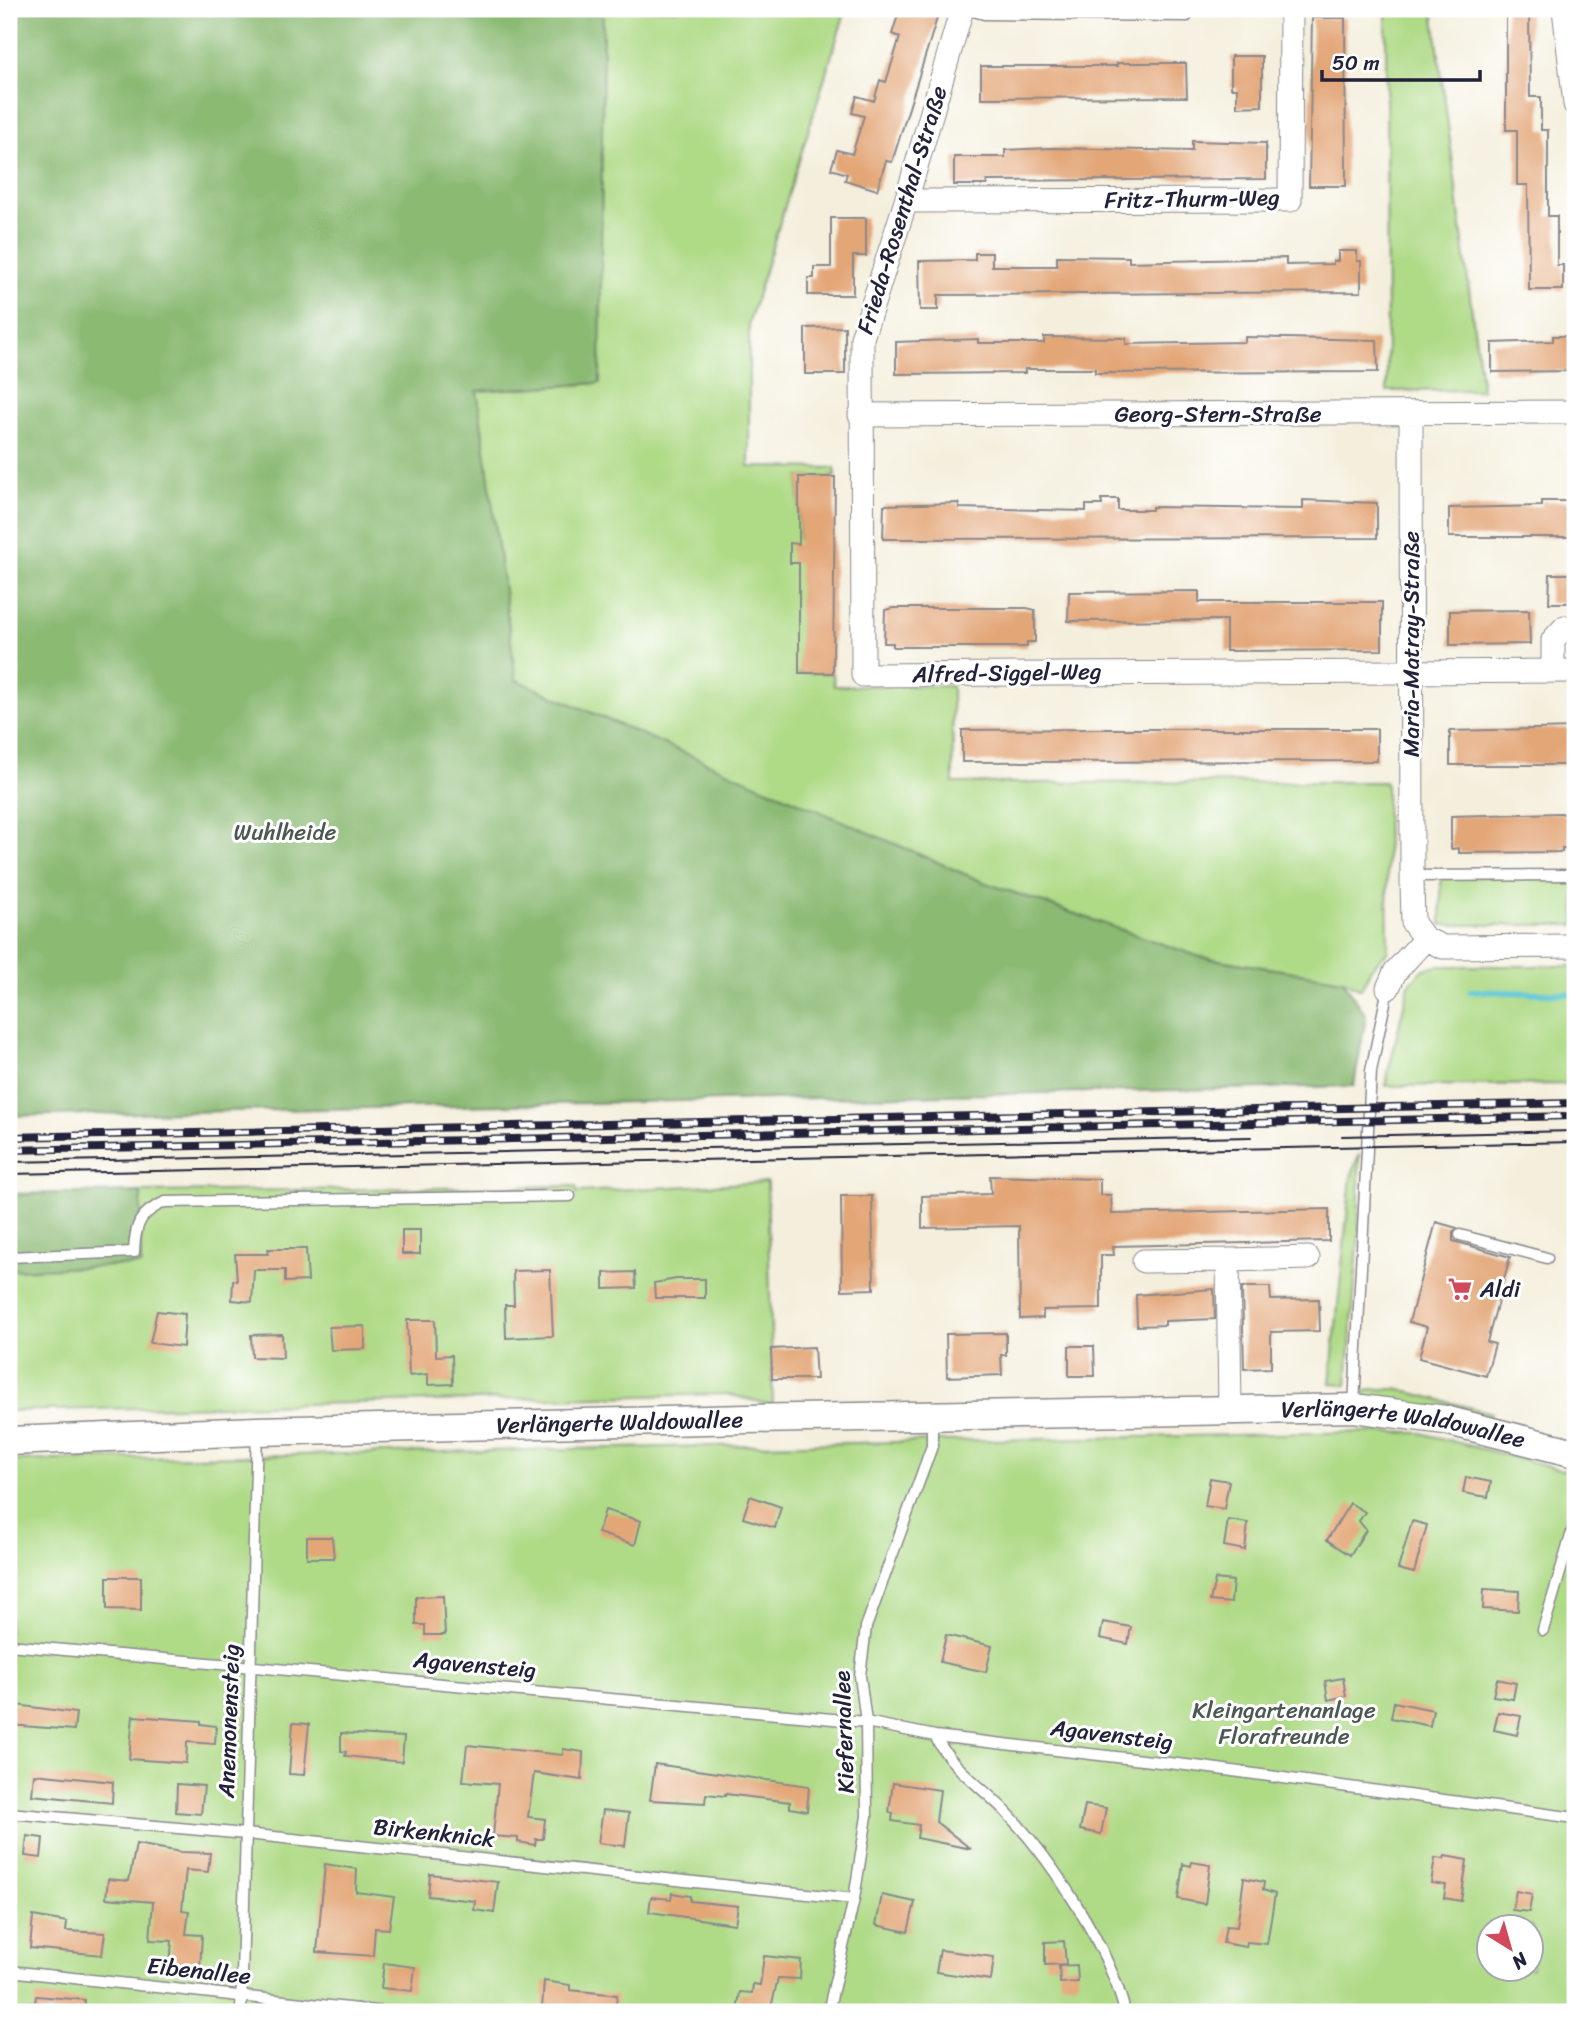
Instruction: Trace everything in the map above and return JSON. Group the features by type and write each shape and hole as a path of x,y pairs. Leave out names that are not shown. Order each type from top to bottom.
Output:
{"street":[{"name":"Frieda-Rosenthal-Straße","path":"860,415 862,338 906,201 962,9"},
{"name":"Fritz-Thurm-Weg","path":"906,201 1290,200 1291,9"},
{"path":"1564,9 1575,104"},
{"name":"Georg-Stern-Straße","path":"860,415 1575,412"},
{"name":"Maria-Matray-Straße","path":"1411,413 1413,923 1424,939"},
{"name":"Alfred-Siggel-Weg","path":"860,415 863,675 1411,671"},
{"path":"1411,671 1564,671 1553,640 1565,627 1575,627"},
{"path":"1388,988 1395,972 1424,939 1443,947 1575,946"},
{"path":"1144,1261 1308,1258"},
{"path":"1228,1260 1230,1410"},
{"name":"Verlängerte Waldowallee","path":"9,1441 257,1431 1354,1408 1445,1419 1575,1452"}],"lane":[{"path":"967,9 984,14 1187,16"},
{"path":"1412,876 1575,875"},
{"path":"1354,1408 1371,1071 1388,988"},
{"path":"9,1257 134,1252 135,1228 142,1214 165,1202 570,1196"},
{"path":"1461,1235 1548,1258"},
{"name":"Kiefernallee","path":"828,2012 854,1899 867,1816 866,1722 860,1676 866,1627 932,1446 932,1416"},
{"name":"Anemonensteig","path":"241,2012 257,1431"},
{"path":"1543,1630 1575,1522"},
{"name":"Agavensteig","path":"9,1645 866,1722 935,1735 1203,1767 1575,1818"},
{"path":"935,1735 944,1753 1009,1815 1066,1890 1106,1958 1125,2012"},
{"name":"Birkenknick","path":"9,1813 246,1835 854,1899"},
{"name":"Eibenallee","path":"9,1971 385,2012"}],"green space":[{"name":"Wuhlheide","path":"9,9 603,9 600,383 477,391 516,680 983,882 1200,957 1343,980 1366,1016 1354,1086 9,1116"},
{"path":"603,9 846,9 749,322 749,467 835,468 835,477 799,477 799,539 833,539 799,673 833,673 834,686 952,686 953,783 1386,782 1388,951 1371,968 1361,989 1343,980 1200,957 982,882 516,680 477,391 600,383"},
{"path":"1386,9 1433,9 1482,390 1387,391"},
{"path":"1575,876 1575,925 1441,925 1441,877"},
{"path":"1438,966 1575,966 1575,1084 1385,1086 1409,984 1424,969"},
{"path":"1359,1154 1359,1232 1347,1385 1330,1384 1351,1177"},
{"path":"767,1182 773,1405 726,1394 9,1411 9,1270 141,1265 141,1192 576,1186 577,1192"},
{"path":"141,1192 141,1265 9,1270 9,1194"},
{"path":"1372,1389 1397,1389 1491,1413 1488,1419 1360,1400 1360,1394"},
{"name":"Kleingartenanlage Florafreunde","path":"1371,1432 1421,1433 1575,1473 1575,1995 1567,2012 9,2012 9,1461"}],"building":[{"path":"900,9 918,9 938,15 892,162 886,161 877,190 845,180 847,174 831,169 837,150 852,154 864,116 852,113 857,96 874,101 880,80 886,82 900,37 892,34"},
{"path":"1506,9 1529,9 1530,97 1541,97 1541,130 1548,130 1548,216 1557,216 1557,265 1563,265 1563,290 1529,290 1528,185 1517,185 1517,130 1506,130"},
{"path":"1312,18 1345,18 1346,186 1309,186"},
{"path":"1231,56 1262,56 1262,106 1237,107 1237,88 1231,88"},
{"path":"1117,63 1186,63 1187,97 981,98 981,66 1117,66"},
{"path":"1192,141 1266,143 1266,179 987,181 987,185 954,185 954,157 1005,157 1005,150 1051,148 1192,151"},
{"path":"831,218 866,218 866,256 853,256 853,295 808,295 808,278 814,278 814,267 831,267"},
{"path":"1338,251 1357,251 1357,261 1361,261 1361,292 938,295 938,310 920,310 919,261 975,260 975,253 992,253 992,266 1057,266 1057,256 1129,257 1129,262 1286,258 1286,265 1333,264 1333,261 1338,261"},
{"path":"845,327 845,374 805,374 805,328"},
{"path":"1553,336 1571,336 1571,371 1492,372 1492,343 1553,341"},
{"path":"1044,337 1126,338 1126,344 1245,342 1245,337 1377,340 1378,372 1095,373 1095,369 1025,369 1025,373 896,374 896,342 978,339 978,343 1044,343"},
{"path":"799,477 835,477 833,673 799,673 799,563 790,563 790,543 799,544"},
{"path":"1101,499 1118,499 1118,510 1152,510 1152,507 1303,509 1303,500 1377,503 1377,538 883,539 884,505 959,503 959,508 1086,511 1086,505 1102,505"},
{"path":"1542,501 1570,501 1570,518 1575,518 1575,537 1449,537 1449,508 1542,506"},
{"path":"1550,574 1575,574 1575,603 1549,603"},
{"path":"1199,591 1199,602 1382,602 1382,650 1226,651 1226,620 1068,621 1069,592"},
{"path":"1027,608 1035,610 1035,642 1027,642 1027,647 893,647 893,643 884,643 885,610"},
{"path":"1529,610 1530,644 1450,645 1450,611"},
{"path":"1575,728 1575,760 1572,760 1572,765 1450,765 1450,731"},
{"path":"1377,729 1377,761 962,762 962,730"},
{"path":"1561,813 1570,816 1570,848 1562,848 1562,852 1459,853 1459,848 1451,849 1451,816"},
{"path":"990,1176 1100,1179 1100,1195 1111,1195 1112,1214 1329,1209 1329,1241 1113,1246 1114,1255 1101,1255 1101,1309 1043,1310 1043,1318 1020,1319 1019,1226 922,1228 922,1196 991,1194"},
{"path":"841,1196 872,1196 874,1289 842,1290"},
{"name":"Aldi","path":"1436,1222 1457,1228 1453,1232 1453,1241 1510,1257 1487,1342 1495,1344 1486,1376 1419,1358 1427,1327 1409,1322"},
{"path":"402,1230 420,1230 420,1254 402,1254"},
{"path":"268,1249 306,1249 308,1281 285,1282 285,1270 254,1270 252,1302 232,1300 233,1280 237,1281 235,1254 268,1254"},
{"path":"550,1270 553,1336 506,1338 505,1305 514,1305 513,1271"},
{"path":"635,1272 636,1288 604,1289 604,1273"},
{"path":"676,1279 705,1279 705,1298 655,1298 654,1283"},
{"path":"1242,1287 1270,1287 1271,1300 1319,1299 1320,1331 1271,1332 1271,1368 1244,1369"},
{"path":"1214,1289 1215,1319 1165,1321 1165,1325 1137,1326 1136,1295"},
{"path":"157,1311 185,1314 183,1347 150,1343"},
{"path":"407,1320 435,1320 436,1356 452,1355 453,1384 428,1385 428,1374 409,1376"},
{"path":"365,1326 365,1349 331,1350 329,1327"},
{"path":"1006,1333 1006,1355 1001,1355 1002,1375 947,1377 946,1334"},
{"path":"282,1334 283,1358 252,1357 251,1335"},
{"path":"1069,1346 1094,1346 1095,1376 1069,1376"},
{"path":"814,1347 816,1379 772,1379 771,1349"},
{"path":"1466,1477 1491,1482 1488,1497 1463,1493"},
{"path":"1210,1478 1229,1481 1224,1509 1205,1506"},
{"path":"750,1496 781,1507 775,1528 743,1518"},
{"path":"1350,1503 1365,1512 1359,1521 1366,1530 1350,1555 1327,1540"},
{"path":"605,1510 641,1521 635,1545 598,1533"},
{"path":"1228,1520 1248,1523 1245,1550 1224,1546"},
{"path":"1412,1521 1427,1525 1414,1573 1398,1569"},
{"path":"307,1537 332,1537 334,1558 307,1558"},
{"path":"107,1577 141,1577 141,1610 107,1609"},
{"path":"1215,1579 1233,1581 1231,1603 1210,1601"},
{"path":"1484,1589 1519,1591 1518,1611 1483,1609"},
{"path":"443,1596 445,1635 425,1635 425,1625 416,1625 416,1597"},
{"path":"1103,1622 1131,1627 1128,1644 1100,1638"},
{"path":"946,1635 992,1646 986,1672 940,1662"},
{"path":"1343,1678 1346,1696 1328,1700 1325,1681"},
{"path":"1497,1679 1516,1683 1513,1699 1493,1696"},
{"path":"1394,1702 1433,1710 1430,1726 1391,1718"},
{"path":"9,1704 76,1713 74,1730 9,1725"},
{"path":"1498,1712 1521,1716 1517,1735 1494,1730"},
{"path":"133,1716 201,1721 201,1724 216,1726 215,1744 187,1742 186,1763 129,1759"},
{"path":"293,1723 309,1724 304,1775 289,1774"},
{"path":"341,1733 404,1737 402,1762 345,1756 346,1752 341,1751"},
{"path":"467,1745 563,1755 563,1749 583,1752 582,1780 534,1773 528,1817 545,1819 543,1839 536,1839 535,1845 518,1842 518,1838 493,1836 498,1784 463,1781"},
{"path":"655,1764 809,1786 807,1811 790,1808 790,1802 725,1794 706,1794 705,1803 650,1800"},
{"path":"34,1774 113,1782 112,1803 32,1795"},
{"path":"893,1783 940,1790 936,1822 971,1849 917,1838 919,1825 892,1821 893,1813 889,1812"},
{"path":"177,1784 204,1786 201,1814 176,1812"},
{"path":"1085,1805 1106,1808 1101,1834 1080,1830"},
{"path":"603,1810 629,1813 625,1846 598,1843"},
{"path":"27,1836 43,1838 41,1858 25,1856"},
{"path":"136,1844 181,1852 210,1853 208,1872 186,1870 182,1910 189,1911 186,1934 202,1935 200,1969 170,1965 172,1941 150,1940 153,1902 106,1898 108,1879 129,1881"},
{"path":"1445,1856 1467,1860 1461,1901 1444,1898 1446,1885 1431,1883 1435,1858 1444,1859"},
{"path":"1192,1862 1210,1865 1205,1904 1178,1899 1183,1864 1191,1866"},
{"path":"325,1864 357,1869 356,1892 394,1897 389,1929 375,1928 373,1956 317,1952"},
{"path":"430,1874 498,1882 494,1913 474,1910 475,1901 428,1896"},
{"path":"1244,1878 1264,1882 1263,1890 1275,1894 1267,1944 1247,1942 1246,1947 1223,1943 1226,1926 1237,1927"},
{"path":"1516,1891 1532,1894 1529,1912 1512,1910"},
{"path":"672,1893 690,1896 690,1901 738,1906 735,1924 649,1912 651,1897 671,1899"},
{"path":"882,1895 915,1902 908,1932 876,1925"},
{"path":"33,1916 67,1922 66,1931 105,1933 102,1955 30,1948"},
{"path":"1064,1941 1066,1964 1045,1965 1045,1942"},
{"path":"940,1950 994,1957 991,1980 936,1972"},
{"path":"764,1956 801,1960 800,1979 778,1978 770,2012 737,2012 740,1992 752,1993 753,1984 760,1985"},
{"path":"384,1963 415,1967 412,1991 381,1988"},
{"path":"1077,1965 1078,1982 1060,1983 1059,1966"},
{"path":"544,1981 570,1985 570,1990 617,1995 615,2012 542,2008"},
{"path":"36,1996 85,2000 84,2012 34,2012"}],"waterway":[{"path":"1470,991 1575,994"}],"tram line":[{"path":"1342,1136 1575,1131"},
{"path":"9,1162 1251,1137"},
{"path":"9,1174 1575,1142"}],"railway":[{"path":"9,1137 1575,1103"},
{"path":"9,1150 1575,1116"}],"place":[{"name":"Aldi","path":"1460,1289"}]}
